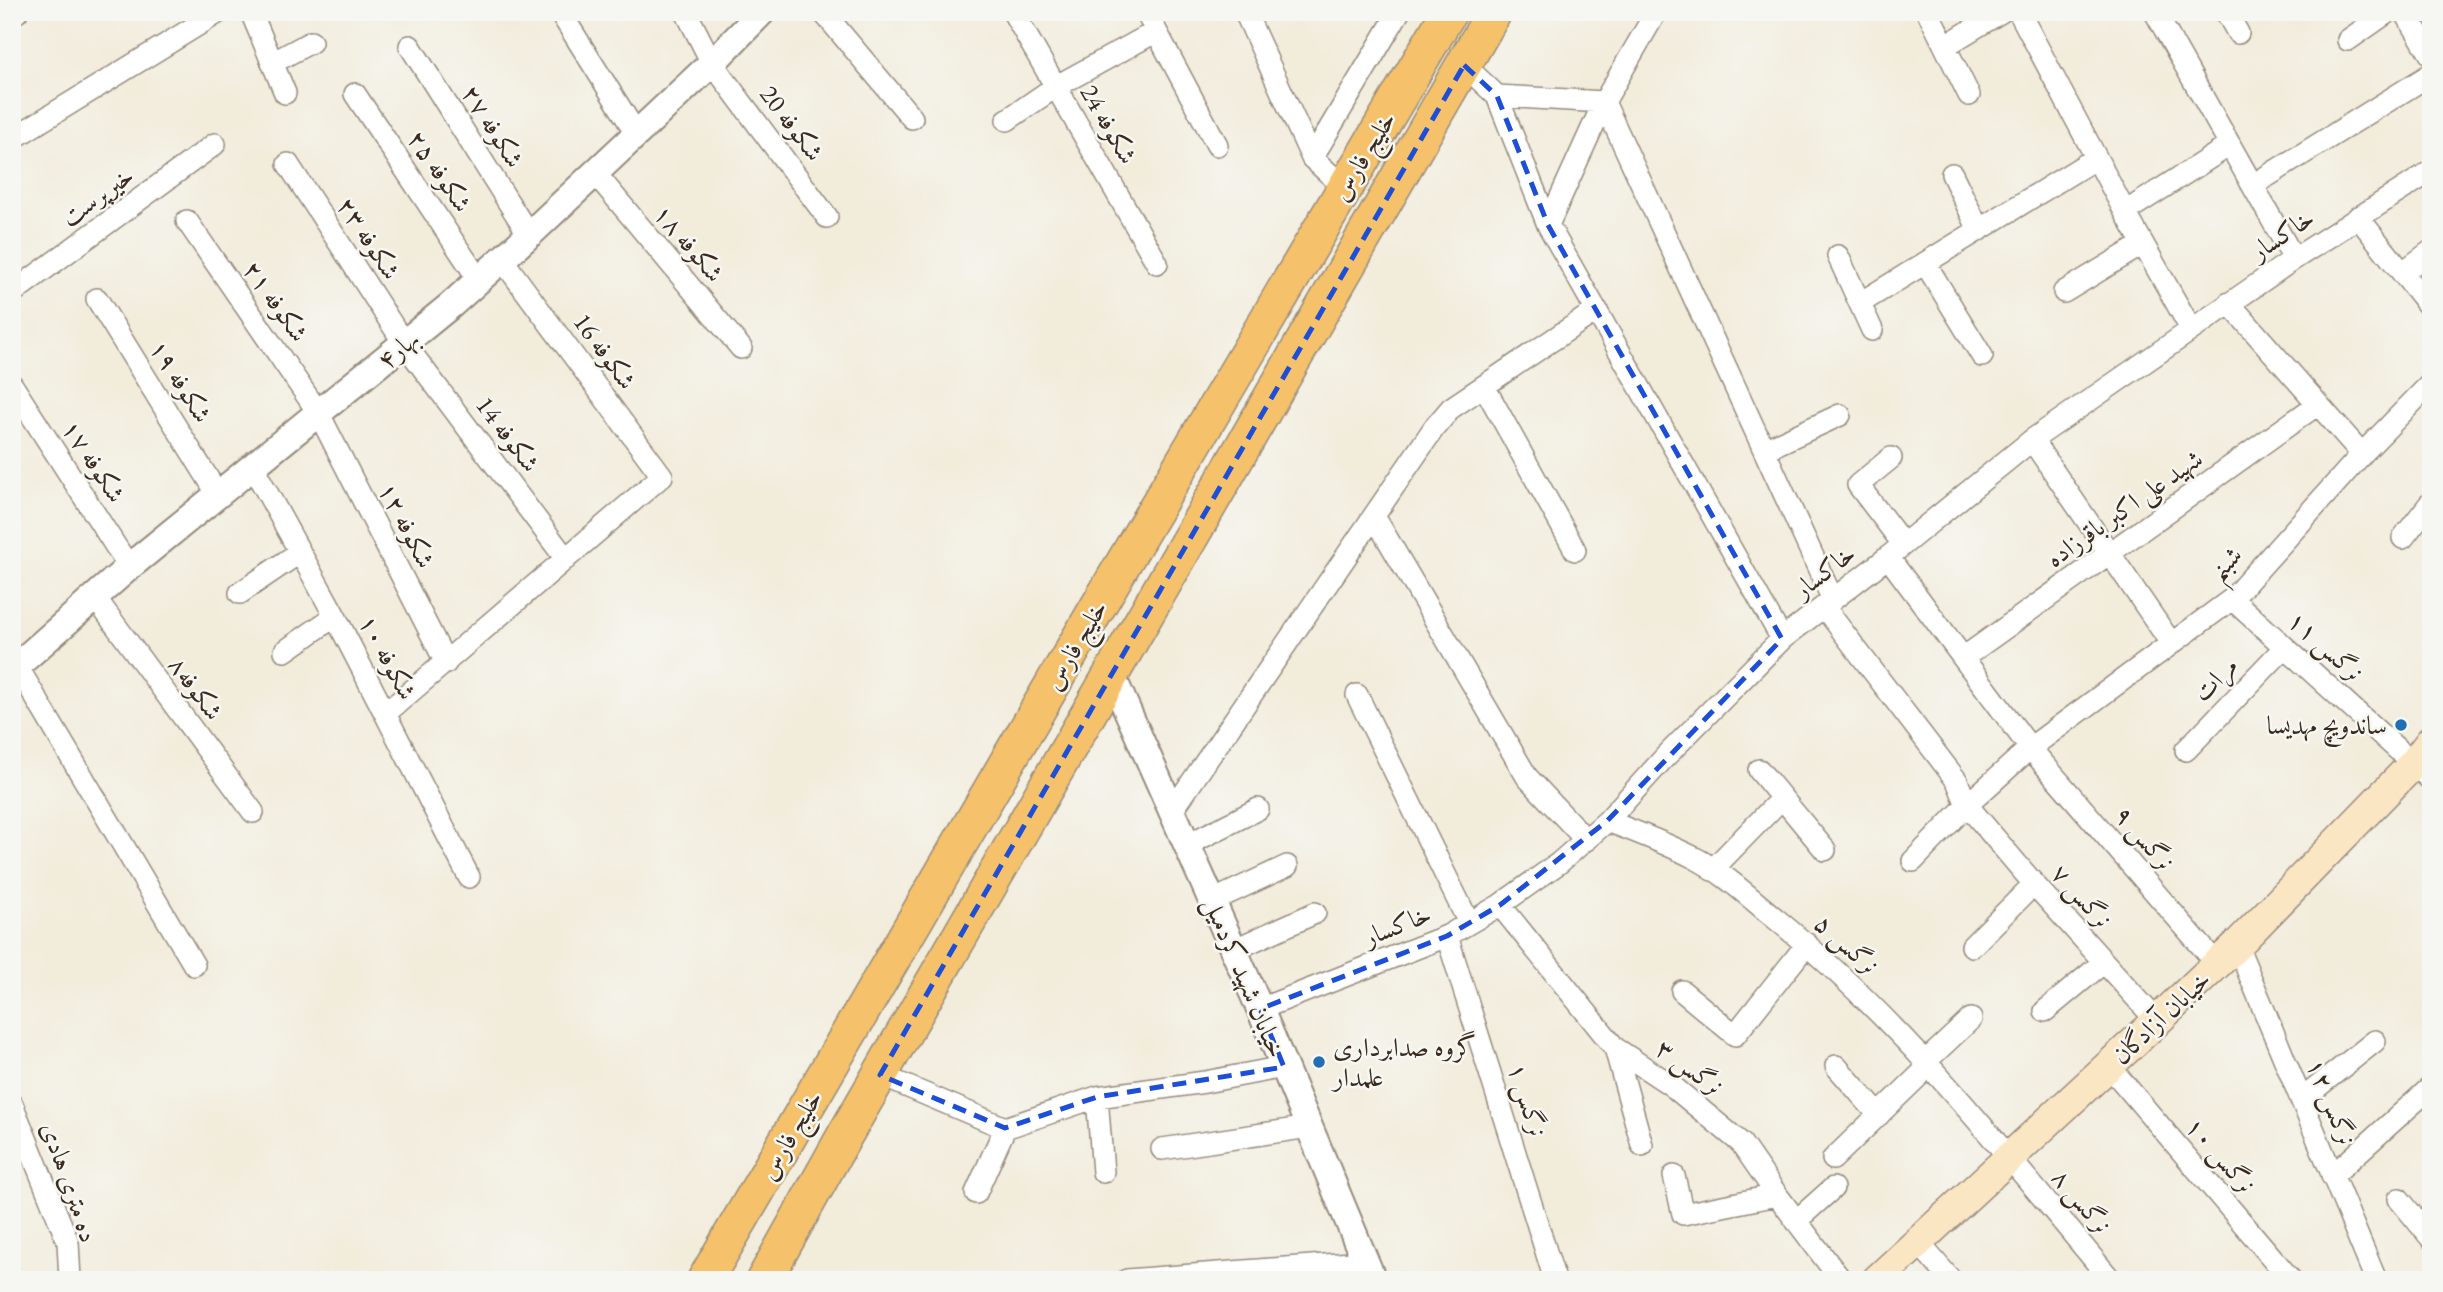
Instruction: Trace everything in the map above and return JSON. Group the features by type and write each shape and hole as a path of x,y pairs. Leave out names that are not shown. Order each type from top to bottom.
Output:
{"highway":[{"name":"خلیج فارس","path":"705,1280 1449,12"},
{"name":"خلیج فارس","path":"764,1280 1494,12"}],"main road":[{"name":"خیابان آزادگان","path":"1877,1280 2158,1021 2425,761"}],"street":[{"path":"12,15 17,12"},
{"path":"12,139 219,12"},
{"path":"251,12 285,93"},
{"path":"560,12 636,133"},
{"name":"شکوفه 20","path":"686,12 712,62 827,217"},
{"name":"بهار۴","path":"14,665 217,493 479,280 762,12"},
{"path":"823,12 912,118"},
{"name":"شکوفه 24","path":"1013,12 1157,263"},
{"path":"1146,12 1217,145"},
{"path":"1245,12 1312,158 1345,188"},
{"path":"1312,158 1399,12"},
{"path":"1548,225 1604,102 1656,12"},
{"path":"1928,12 1969,95"},
{"path":"1945,46 2001,12"},
{"path":"2019,12 2125,212 2191,329"},
{"path":"2155,12 2294,259"},
{"path":"2226,12 2238,33"},
{"path":"2348,40 2388,12"},
{"path":"2405,12 2431,55"},
{"path":"1007,120 1055,87 1155,32"},
{"path":"272,63 311,42"},
{"name":"شکوفه ۲۷","path":"410,46 529,235"},
{"path":"1464,65 1497,96 1548,225 1782,639"},
{"path":"2253,185 2431,74"},
{"name":"شکوفه ۲۵","path":"355,94 479,280"},
{"path":"1497,96 1604,102"},
{"name":"نرگس ۷","path":"1604,102 1764,450 1828,603 1957,780 1966,805 2158,1021"},
{"name":"خیرپرست","path":"12,293 215,144"},
{"path":"2125,212 2230,145"},
{"path":"1860,303 2096,158"},
{"name":"شکوفه ۲۳","path":"288,164 404,343"},
{"name":"خاکسار","path":"1260,1009 1447,936 1500,905 1559,863 1607,821 1665,757 1782,639 1896,551 2032,440 2294,259 2431,171"},
{"name":"شکوفه ۱۸","path":"594,173 741,348"},
{"path":"1952,174 1979,230"},
{"path":"2358,217 2431,309"},
{"name":"شکوفه ۲۱","path":"187,221 318,412"},
{"path":"2064,292 2143,244"},
{"path":"2403,272 2431,251"},
{"path":"1838,256 1872,330"},
{"name":"شکوفه 16","path":"502,259 662,476 566,559"},
{"path":"1925,263 1983,356"},
{"name":"شکوفه ۱۹","path":"97,299 217,493"},
{"path":"2229,303 2362,454"},
{"path":"1172,811 1434,428 1451,408 1597,310"},
{"name":"شکوفه 14","path":"404,343 566,559"},
{"name":"شبنم","path":"1913,860 1966,805 2030,748 2232,599 2362,454 2431,383"},
{"name":"شکوفه ۱۷","path":"12,385 129,566"},
{"path":"1485,386 1575,551"},
{"name":"شهید علی اکبر باقرزاده","path":"1963,658 2318,404"},
{"name":"شکوفه ۱۲","path":"318,412 446,663"},
{"path":"1764,450 1840,415"},
{"path":"2032,440 2171,643"},
{"name":"نرگس ۹","path":"1891,458 1858,485 1963,658 2030,748 2227,955"},
{"name":"شکوفه ۱۰","path":"252,465 335,616 469,877"},
{"path":"2403,538 2431,502"},
{"path":"1374,516 1527,777 1586,840"},
{"path":"240,593 300,552"},
{"path":"386,713 566,559"},
{"name":"شکوفه۸","path":"94,596 254,812"},
{"name":"نرگس ۱۱","path":"2232,599 2285,647 2425,761"},
{"path":"285,651 335,616"},
{"name":"مرات","path":"2186,750 2285,647"},
{"path":"14,665 194,965"},
{"name":"خیابان شهید کردمیل","path":"1112,676 1260,1009 1368,1271"},
{"path":"1357,695 1469,923"},
{"path":"1759,770 1825,850"},
{"path":"1712,870 1782,798"},
{"path":"1187,845 1258,809"},
{"name":"نرگس ۵","path":"1607,821 1697,859 1807,944 1875,1009 2010,1158"},
{"path":"1212,901 1287,866"},
{"path":"1972,946 2034,884"},
{"name":"نرگس ۳","path":"1500,905 1615,1048 1671,1085 1741,1143 1841,1280"},
{"path":"1233,950 1315,914"},
{"name":"نرگس ۱","path":"1447,936 1555,1280"},
{"path":"1682,990 1735,1035 1807,944"},
{"name":"نرگس ۱۲","path":"2227,955 2301,1100 2376,1280"},
{"path":"2045,1011 2104,962"},
{"path":"1833,1159 1971,1019"},
{"path":"2301,1100 2375,1041"},
{"path":"1615,1048 1642,1145"},
{"path":"1836,1066 1879,1115"},
{"name":"نرگس ۱۰","path":"2109,1066 2291,1280"},
{"path":"880,1075 1005,1128 1097,1097 1205,1082 1284,1067"},
{"path":"2332,1176 2431,1087"},
{"path":"1097,1097 1104,1172"},
{"name":"ده متری هادی","path":"12,1104 68,1242 70,1280"},
{"path":"976,1193 1005,1128"},
{"path":"1161,1149 1309,1128"},
{"name":"نرگس ۸","path":"2010,1158 2111,1280"},
{"path":"1674,1176 1683,1214 1777,1195"},
{"path":"1796,1221 1832,1188"},
{"path":"2399,1199 2431,1238"},
{"path":"1918,1242 1951,1280"},
{"path":"1127,1280 1368,1271"}],"highlighted area":[{"path":"1464,65 1497,96 1548,225 1782,639 1607,821 1500,905 1447,936 1260,1009 1284,1067 1097,1097 1005,1128 880,1075"}],"place":[{"name":"ساندویچ مهدیسا","path":"2401,725"},
{"name":"گروه صدابرداری علمدار","path":"1319,1062"}]}
